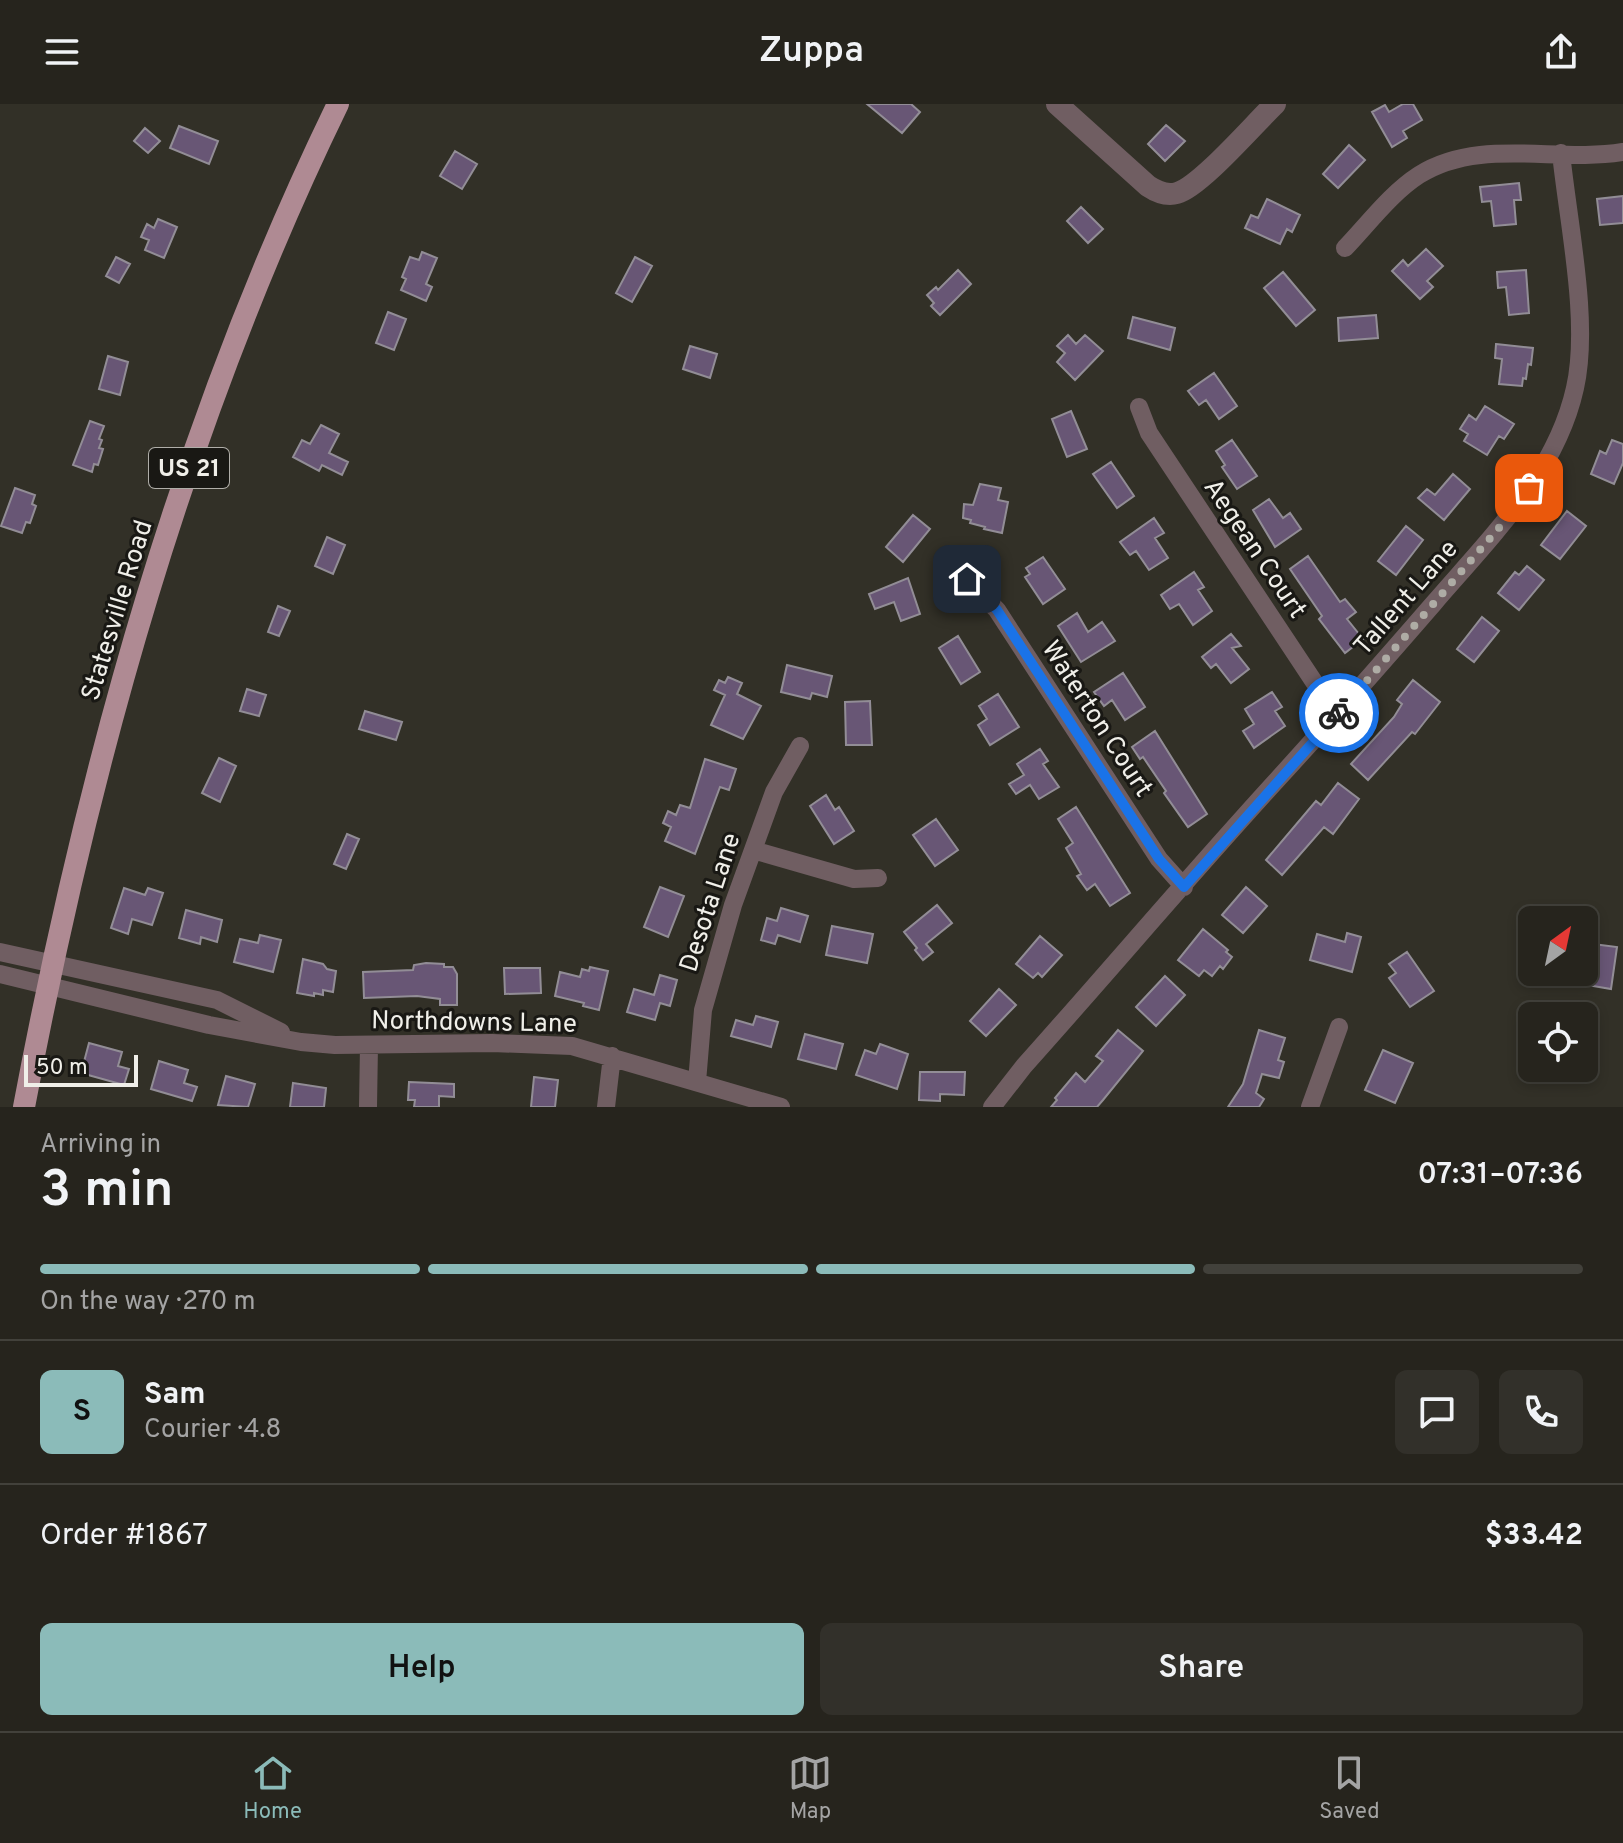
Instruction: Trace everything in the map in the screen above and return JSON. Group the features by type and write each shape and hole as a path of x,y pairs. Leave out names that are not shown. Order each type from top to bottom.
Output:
{"main road":[{"name":"Statesville Road","path":"24,1107 49,974 84,820 127,662 185,481 250,305 338,104"}],"street":[{"path":"1057,104 1148,186 1158,192 1173,194 1185,190 1204,174 1275,104"},
{"path":"1345,248 1409,183 1444,161 1500,155 1623,152"},
{"name":"Tallent Lane","path":"992,1107 1024,1066 1338,714 1517,507 1562,430 1579,368 1579,311 1561,153"},
{"name":"Aegean Court","path":"1139,407 1149,433 1338,714"},
{"name":"Waterton Court","path":"967,579 997,610 1159,859 1184,887"},
{"name":"Desota Lane","path":"697,1082 703,1010 709,985 780,778 800,746"},
{"path":"753,850 854,879 878,878"},
{"name":"Northdowns Lane","path":"0,952 49,974 209,1025 335,1045 555,1044 612,1056 781,1107"},
{"name":"Northdowns Lane","path":"0,974 49,974 217,1000 301,1042"},
{"path":"1310,1107 1339,1027"},
{"path":"368,1107 369,1045"},
{"path":"606,1107 612,1056"}],"building":[{"path":"867,104 911,104 920,112 902,133"},
{"path":"1403,104 1413,104 1422,120 1403,131 1407,138 1392,147 1372,112 1385,105 1389,112"},
{"path":"1166,125 1185,141 1165,161 1148,144"},
{"path":"179,126 218,141 209,164 170,148"},
{"path":"145,128 160,141 148,153 134,141"},
{"path":"1349,145 1365,160 1338,188 1323,174"},
{"path":"455,151 477,164 462,189 440,176"},
{"path":"1519,183 1521,200 1514,200 1516,224 1494,226 1491,201 1482,202 1480,187"},
{"path":"1623,196 1623,223 1600,225 1597,199"},
{"path":"1267,199 1300,215 1292,232 1287,229 1280,244 1245,228 1251,215 1258,218"},
{"path":"1081,207 1103,229 1088,243 1067,221"},
{"path":"158,219 177,227 164,258 145,250 149,240 141,237 147,224 154,228"},
{"path":"1426,249 1443,266 1427,281 1433,287 1420,299 1392,271 1403,260 1408,266"},
{"path":"422,252 437,258 426,284 432,287 426,301 401,290 406,279 402,277 410,257 419,260"},
{"path":"116,257 130,264 119,283 106,276"},
{"path":"635,257 652,266 632,302 616,293"},
{"path":"958,270 971,284 940,315 931,306 934,303 927,295 936,287 938,290"},
{"path":"1526,270 1529,313 1509,315 1506,287 1498,288 1497,272"},
{"path":"1283,272 1315,310 1296,326 1264,288"},
{"path":"388,312 406,319 394,350 376,343"},
{"path":"1376,315 1378,338 1339,341 1338,318"},
{"path":"1133,317 1175,328 1170,350 1128,338"},
{"path":"1068,335 1076,344 1085,335 1103,351 1075,380 1057,362 1065,353 1057,346"},
{"path":"1496,344 1533,348 1531,365 1528,364 1522,386 1499,384 1502,359 1495,358"},
{"path":"690,346 717,354 710,378 683,369"},
{"path":"108,356 128,362 120,395 99,389"},
{"path":"1214,373 1237,406 1219,419 1206,400 1199,405 1188,391"},
{"path":"1485,406 1514,424 1504,439 1499,436 1487,455 1464,441 1468,434 1460,429 1469,415 1476,420"},
{"path":"1071,411 1087,449 1067,457 1052,419"},
{"path":"90,421 104,426 99,439 102,440 99,448 103,449 92,472 73,465"},
{"path":"321,425 339,434 329,453 348,462 342,475 322,465 319,471 293,457 302,440 310,444"},
{"path":"1232,440 1257,476 1237,489 1222,467 1225,465 1216,451"},
{"path":"1612,440 1623,444 1623,463 1614,484 1591,474 1600,451 1606,454"},
{"path":"1111,462 1134,496 1117,508 1093,474"},
{"path":"1453,474 1470,489 1444,520 1418,498 1427,489 1435,495"},
{"path":"980,484 1001,488 998,500 1008,502 1002,533 984,529 963,518 964,504 973,505"},
{"path":"15,488 35,495 32,504 36,506 30,523 26,522 22,533 1,526"},
{"path":"1269,499 1283,518 1290,513 1301,529 1275,547 1253,510"},
{"path":"1567,511 1586,526 1560,559 1541,545"},
{"path":"913,515 930,529 903,562 886,547"},
{"path":"1154,518 1164,533 1155,538 1168,558 1149,570 1136,551 1130,555 1120,542"},
{"path":"1406,526 1423,540 1396,575 1378,561"},
{"path":"327,537 345,545 333,574 315,566"},
{"path":"1308,556 1340,602 1345,599 1356,612 1347,619 1363,639 1345,653 1319,619 1322,616 1290,569"},
{"path":"1043,557 1065,589 1043,604 1025,577 1030,574 1026,568"},
{"path":"1527,566 1544,580 1519,610 1498,593 1515,572 1519,575"},
{"path":"1194,572 1204,587 1198,590 1212,611 1193,625 1179,604 1170,609 1161,595"},
{"path":"908,578 920,614 901,621 894,602 875,609 869,594"},
{"path":"278,606 290,611 279,636 268,632"},
{"path":"1077,613 1088,632 1102,622 1115,641 1081,662 1058,626"},
{"path":"1482,617 1499,631 1474,662 1457,649"},
{"path":"1231,634 1241,646 1232,648 1249,669 1231,683 1216,664 1211,668 1202,657"},
{"path":"958,636 980,672 961,684 939,648"},
{"path":"787,665 832,676 827,697 812,693 810,699 781,692"},
{"path":"1123,673 1145,707 1125,720 1112,700 1104,706 1094,692"},
{"path":"728,677 742,683 737,694 761,706 743,739 711,725 725,695 714,690 719,680 725,683"},
{"path":"1413,680 1440,702 1415,734 1412,732 1368,780 1351,764 1394,717 1402,704 1397,700"},
{"path":"247,689 266,695 259,716 240,711"},
{"path":"1272,692 1282,707 1275,711 1285,726 1254,748 1243,731 1254,724 1245,709"},
{"path":"998,694 1019,727 990,745 978,725 987,719 979,706"},
{"path":"870,701 872,745 846,745 845,702"},
{"path":"365,711 402,722 396,740 359,729"},
{"path":"1155,731 1207,814 1188,827 1143,757 1140,759 1132,747"},
{"path":"1040,749 1048,761 1043,764 1059,787 1039,799 1030,785 1016,794 1009,784 1024,775 1017,764"},
{"path":"219,758 236,766 220,802 202,793"},
{"path":"705,759 736,769 729,790 720,787 695,854 665,841 671,827 663,823 668,811 676,815 680,805 690,808"},
{"path":"1338,783 1359,799 1333,834 1324,827 1282,875 1266,860 1316,801 1321,805"},
{"path":"826,795 835,810 839,807 854,831 834,844 810,806"},
{"path":"1076,807 1130,893 1110,906 1095,884 1087,890 1077,876 1081,874 1066,848 1073,843 1058,819"},
{"path":"936,819 958,850 935,866 913,835"},
{"path":"347,834 359,839 346,869 334,864"},
{"path":"660,887 684,896 668,937 644,927"},
{"path":"1246,887 1267,906 1243,933 1222,915"},
{"path":"124,888 145,895 148,888 163,893 152,925 132,919 128,934 111,928"},
{"path":"937,905 952,923 926,944 933,952 923,960 904,932"},
{"path":"781,908 808,916 800,942 778,935 775,944 761,940 767,918 777,921"},
{"path":"186,910 222,920 217,942 201,937 200,944 179,938"},
{"path":"832,926 873,934 867,963 826,955"},
{"path":"1203,929 1232,957 1223,969 1220,966 1212,976 1204,970 1199,976 1178,960"},
{"path":"1347,933 1361,937 1352,972 1310,960 1317,934 1345,942"},
{"path":"260,935 281,940 273,972 234,962 240,939 258,943"},
{"path":"1040,936 1062,955 1042,977 1038,973 1033,978 1016,964"},
{"path":"1598,945 1617,947 1611,989 1593,986 1598,986"},
{"path":"1407,952 1434,991 1410,1007 1389,978 1396,973 1389,964"},
{"path":"303,959 336,971 333,992 323,990 323,995 314,993 314,996 297,993"},
{"path":"426,963 453,967 457,974 457,1005 440,1005 440,999 417,996 364,998 363,972 413,970 414,965"},
{"path":"590,967 608,971 599,1010 555,996 560,972 580,977 582,969 589,971"},
{"path":"504,968 540,968 541,993 505,994"},
{"path":"660,975 677,980 670,1006 660,1003 655,1020 627,1012 634,989 654,995"},
{"path":"1165,976 1185,995 1156,1026 1136,1007"},
{"path":"999,989 1016,1005 986,1036 970,1021"},
{"path":"756,1016 778,1022 771,1047 731,1036 736,1020 753,1025"},
{"path":"1118,1030 1143,1051 1097,1107 1051,1107 1076,1073 1085,1082 1103,1061 1096,1056"},
{"path":"1259,1030 1285,1038 1278,1060 1284,1062 1279,1078 1262,1074 1256,1093 1264,1099 1259,1107 1228,1107 1243,1084"},
{"path":"805,1034 843,1044 836,1069 798,1059"},
{"path":"89,1043 122,1052 118,1066 129,1069 124,1085 81,1073"},
{"path":"880,1044 908,1054 897,1089 856,1075 865,1050 876,1054"},
{"path":"1383,1050 1413,1063 1395,1103 1365,1090"},
{"path":"159,1061 188,1070 184,1083 197,1087 192,1101 151,1089"},
{"path":"920,1072 965,1072 964,1095 940,1094 940,1101 919,1100"},
{"path":"226,1076 255,1084 248,1107 218,1105"},
{"path":"534,1077 558,1080 555,1107 531,1107"},
{"path":"409,1082 454,1084 454,1097 439,1096 439,1107 414,1107 415,1100 408,1100"},
{"path":"293,1083 326,1088 324,1107 290,1107"}],"way so far":[{"path":"1339,713 1517,507 1529,488"}],"route":[{"path":"967,579 997,610 1159,859 1184,887 1339,713"}]}
